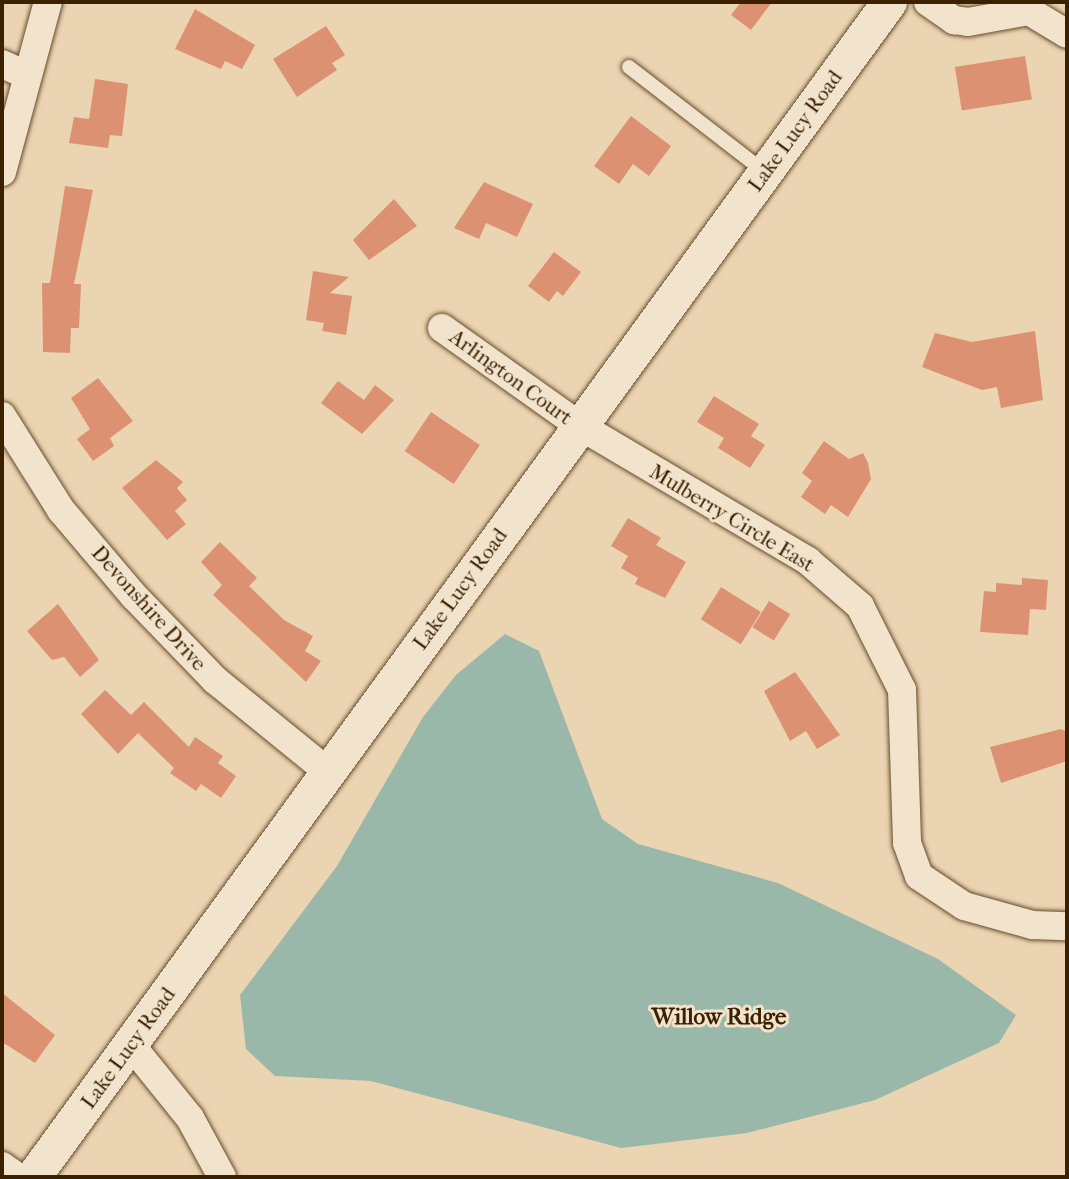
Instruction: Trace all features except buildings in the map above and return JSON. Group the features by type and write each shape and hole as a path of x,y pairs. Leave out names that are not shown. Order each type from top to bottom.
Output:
{"street":[{"path":"2,172 14,70 48,2"},
{"name":"Lake Lucy Road","path":"33,1177 889,2"},
{"path":"928,2 954,20 968,22 1029,11 1067,34"},
{"name":"Arlington Court","path":"442,328 580,426"},
{"name":"Devonshire Drive","path":"2,416 61,510 134,596 215,680 327,771"},
{"name":"Mulberry Circle East","path":"580,426 808,561 860,606 902,690 907,843 919,876 964,906 1032,925 1067,926"},
{"path":"131,1045 190,1118 222,1177"},
{"path":"2,1166 18,1177"}],"lane":[{"path":"629,67 766,173"}],"shaded area":[{"path":"505,634 539,651 602,819 638,844 778,883 938,959 1016,1015 999,1043 875,1100 747,1133 621,1148 371,1081 275,1076 246,1049 240,995 337,866 423,717 456,675"}],"district":[{"name":"Willow Ridge","path":"719,1017"}]}
